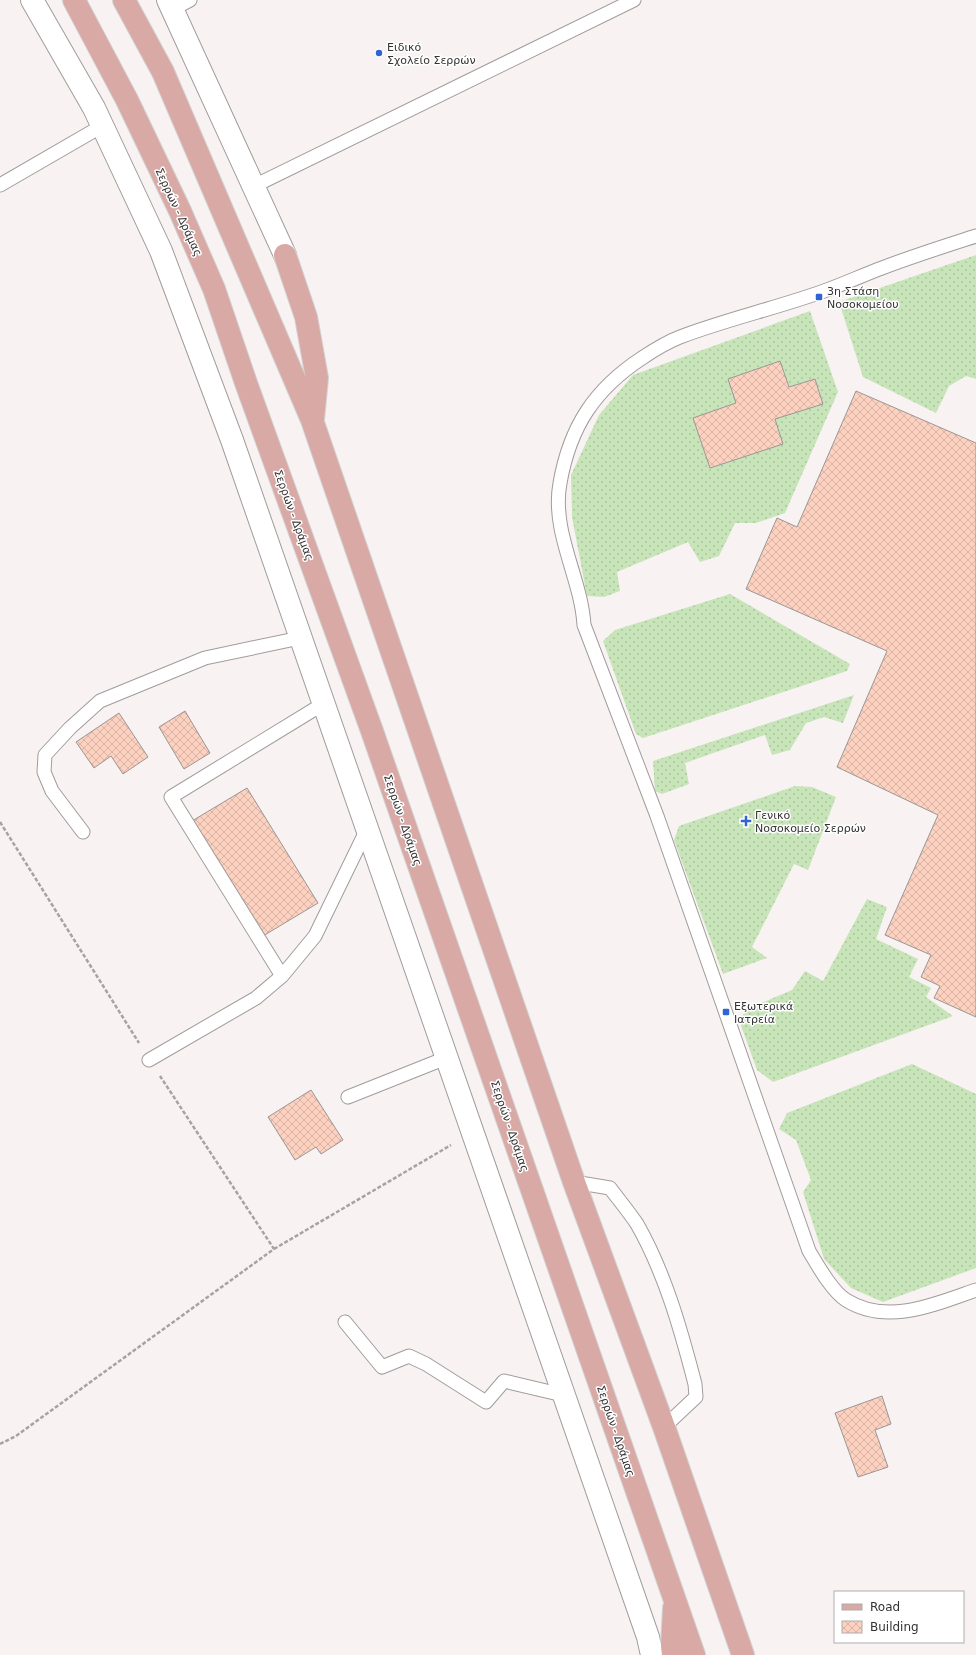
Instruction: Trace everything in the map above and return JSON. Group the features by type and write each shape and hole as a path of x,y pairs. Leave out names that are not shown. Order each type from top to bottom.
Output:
{"main road":[{"name":"Σερρών - Δράμας","path":"74,0 127,100 180,211 214,288 246,382 378,746 694,1655"},
{"path":"124,0 163,72 312,420 574,1182 664,1427 743,1655"},
{"path":"285,255 306,316 317,378 312,420"},
{"path":"723,1594 753,1655"},
{"path":"673,1655 674,1597"}],"street":[{"path":"32,0 94,108 161,251 232,440 648,1637 652,1655"},
{"path":"177,3 254,186 285,255"}],"lane":[{"path":"254,186 634,0"},
{"path":"0,185 102,126"},
{"path":"976,236 883,268 825,291 679,337 638,360 622,371 600,392 582,416 569,446 560,484 559,504 563,539 582,604 584,624 657,816 810,1251 823,1274 845,1300 866,1309 893,1312 920,1310 976,1290"},
{"path":"83,832 52,791 44,772 44,755 76,722 100,701 205,658 300,638"},
{"path":"282,976 170,797 323,704"},
{"path":"149,1060 256,998 282,976 315,936 367,829"},
{"path":"348,1098 446,1058"},
{"path":"574,1182 610,1188 640,1230 653,1257 672,1308 695,1384 696,1397 664,1427"},
{"path":"345,1322 382,1367 409,1356 426,1364 486,1402 504,1381 563,1395"}],"path":[{"path":"0,822 149,1060 274,1248"},
{"path":"0,1444 16,1436 274,1248 472,1133"}],"green space":[{"path":"976,255 976,379 966,376 949,386 936,413 863,377 839,302"},
{"path":"810,311 838,392 785,513 756,523 735,523 719,556 700,562 688,542 617,572 620,591 604,597 587,596 572,517 571,475 599,415 633,375","holes":["780,361 789,387 815,379 823,403 775,419 710,468 693,418 736,403 728,379"]},
{"path":"730,594 850,664 847,671 643,738 636,734 603,641 615,630"},
{"path":"854,695 843,723 824,717 806,723 790,750 772,755 765,735 685,763 689,784 662,794 655,791 653,761"},
{"path":"795,786 812,787 836,797 808,870 794,864 752,947 767,958 723,974 674,840 679,826"},
{"path":"867,899 887,907 876,939 918,959 909,977 931,988 926,997 953,1016 773,1082 757,1070 739,1020 747,1009 792,990 805,971 823,981"},
{"path":"912,1064 976,1094 976,1268 883,1302 851,1288 824,1259 803,1192 811,1180 796,1140 779,1129 787,1113"}],"building":[{"path":"780,361 789,387 815,379 823,404 775,419 783,444 710,468 693,418 736,403 728,379"},
{"path":"856,391 976,443 976,1017 934,998 940,986 921,977 931,955 885,935 938,815 837,767 887,651 746,589 777,518 797,527"},
{"path":"185,711 210,753 184,769 159,727"},
{"path":"119,713 148,757 123,774 111,756 94,768 76,742"},
{"path":"247,788 318,903 263,936 192,821"},
{"path":"311,1090 343,1140 321,1154 316,1147 295,1160 268,1117"},
{"path":"882,1396 891,1424 875,1430 888,1467 858,1477 835,1413"}],"place":[{"name":"Ειδικό Σχολείο Σερρών","path":"379,53"},
{"name":"3η Στάση Νοσοκομείου","path":"819,297"},
{"name":"Γενικό Νοσοκομείο Σερρών","path":"746,821"},
{"name":"Εξωτερικά Ιατρεία","path":"726,1012"}]}
